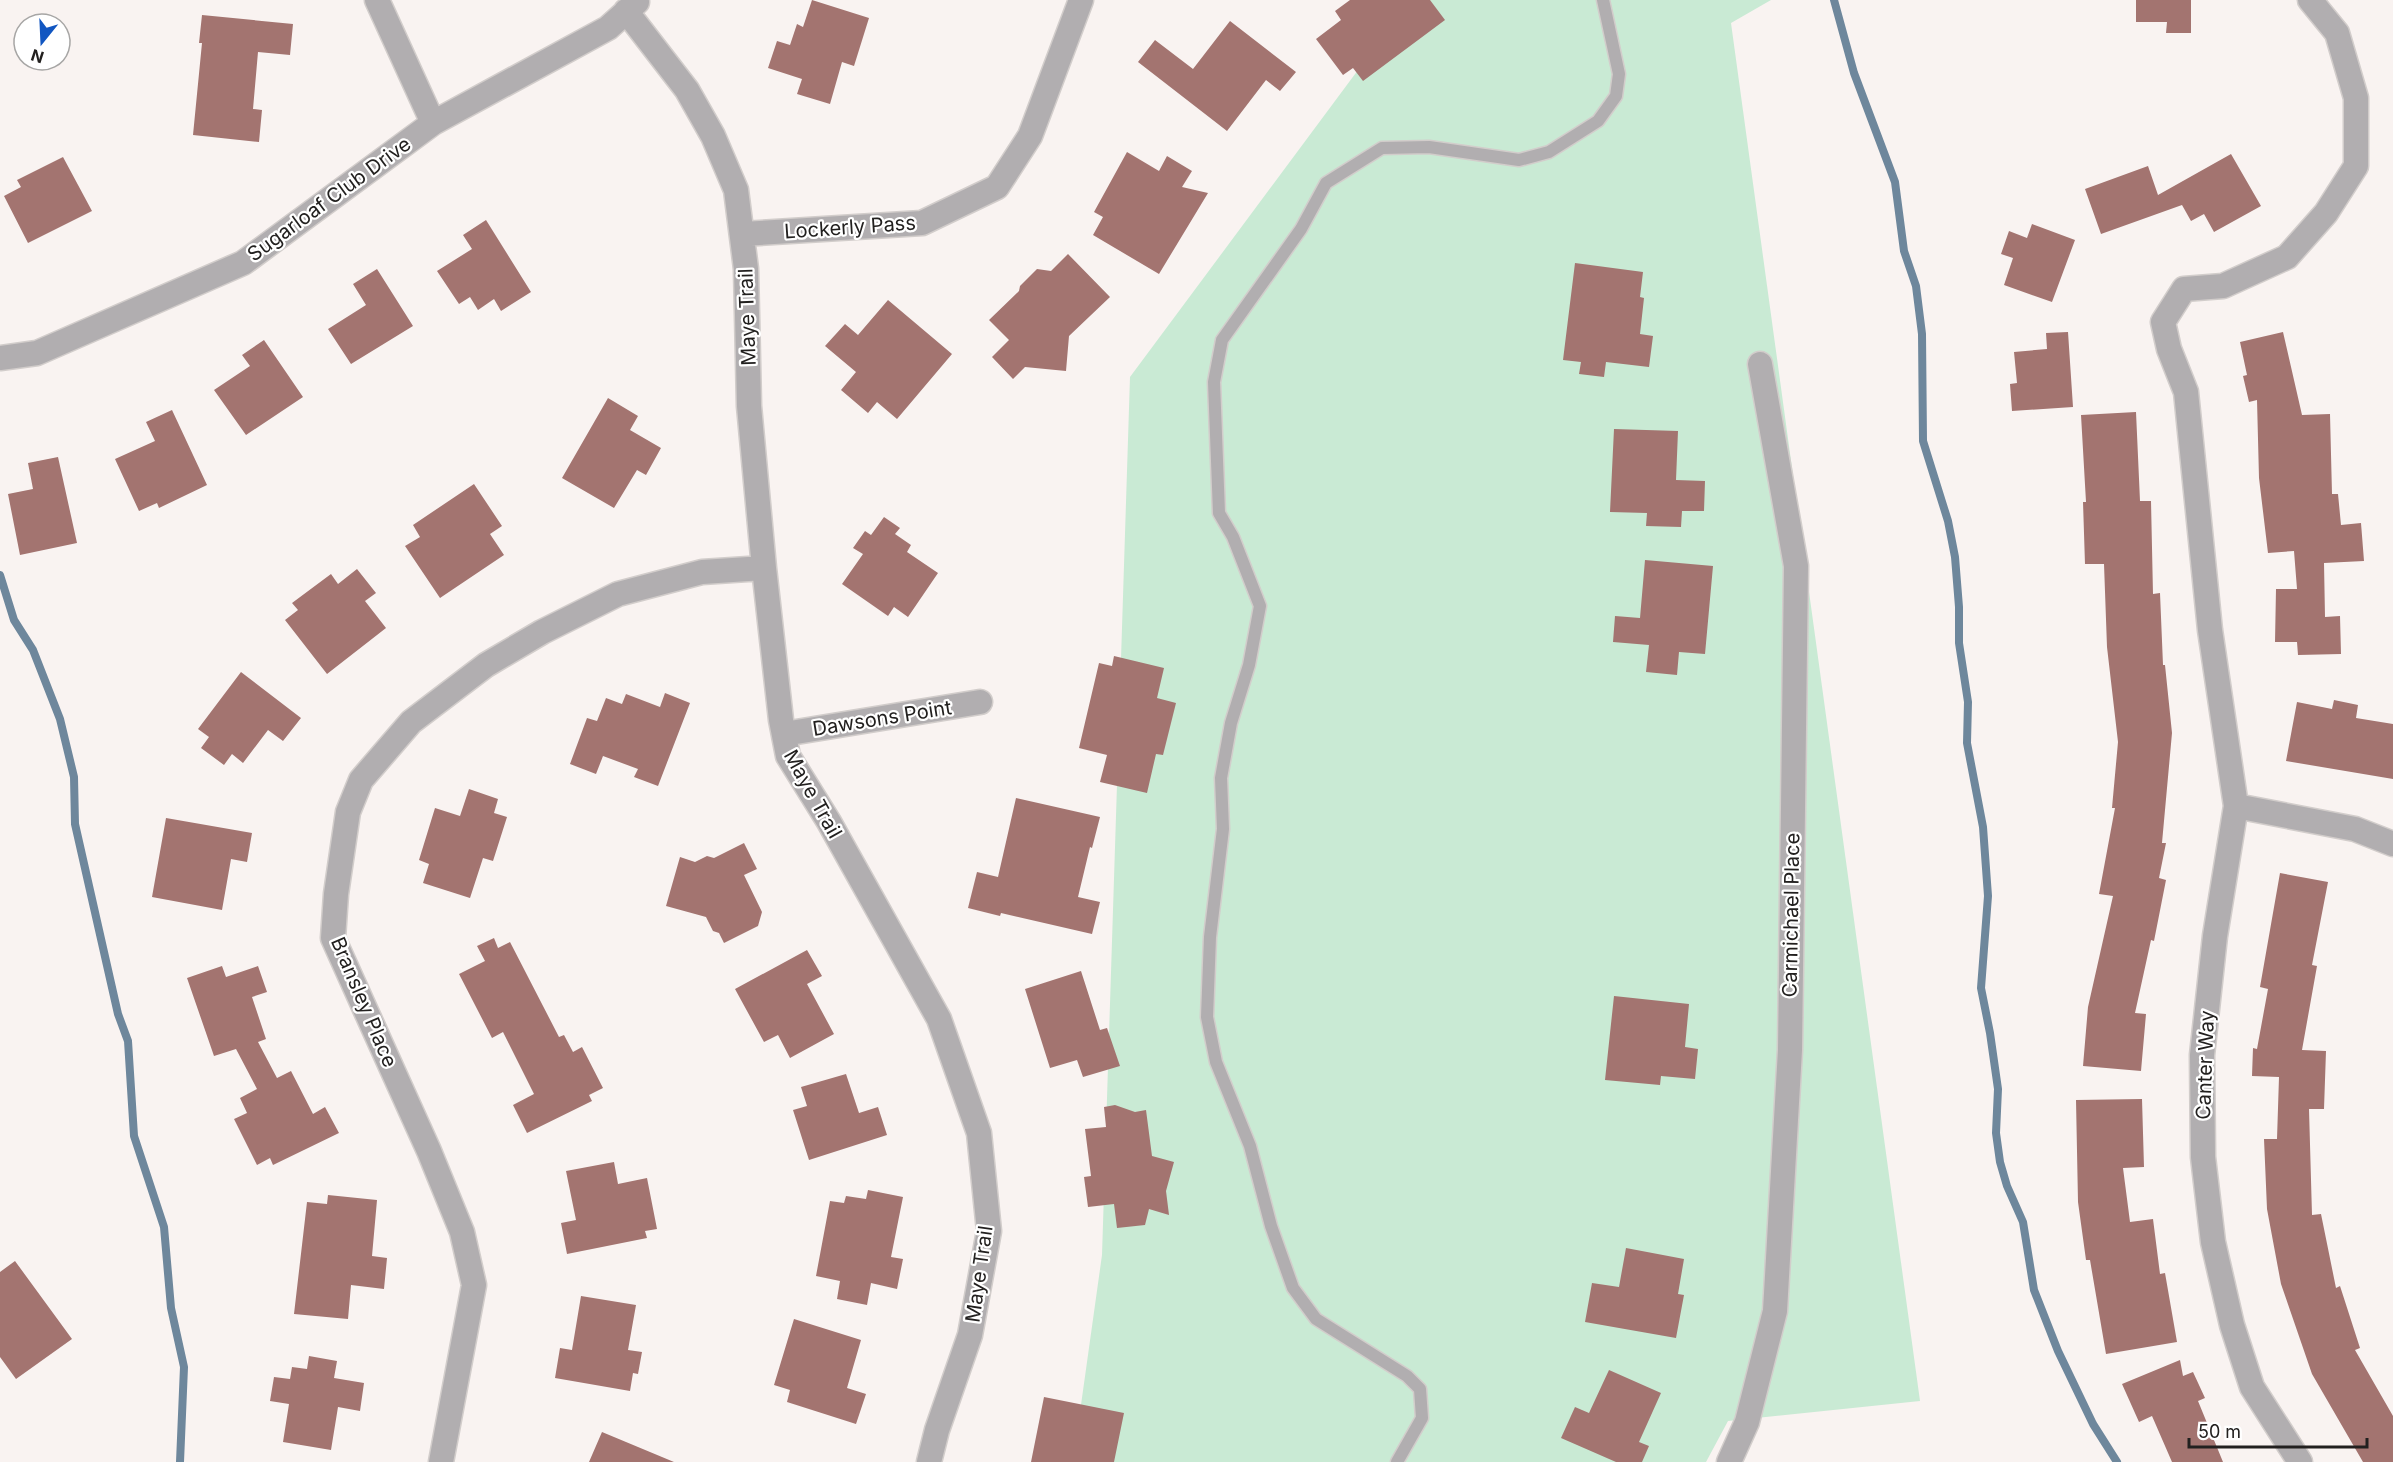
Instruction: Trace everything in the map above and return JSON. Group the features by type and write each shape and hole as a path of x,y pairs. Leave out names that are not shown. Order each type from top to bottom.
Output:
{"street":[{"path":"377,0 433,123"},
{"name":"Lockerly Pass","path":"742,234 922,223 997,187 1029,136 1082,0"},
{"name":"Canter Way","path":"2300,1462 2252,1387 2232,1325 2213,1242 2204,1157 2202,1055 2215,936 2236,806 2213,652 2186,392 2169,349 2163,322 2184,289 2223,286 2287,257 2326,213 2356,166 2356,98 2337,33 2310,0"},
{"name":"Sugarloaf Club Drive","path":"0,358 37,353 243,263 433,123 608,28 632,6"},
{"name":"Maye Trail","path":"632,6 687,90 713,136 736,190 746,269 749,406 764,568 788,756 829,822 939,1019 979,1133 989,1231 970,1335 937,1430 929,1462"},
{"name":"Carmichael Place","path":"1730,1462 1748,1422 1775,1311 1790,1050 1796,566 1760,364"},
{"name":"Bransley Place","path":"441,1462 474,1285 462,1232 429,1151 333,938 336,894 348,812 361,780 411,722 486,665 542,632 618,594 702,572 764,568"},
{"name":"Dawsons Point","path":"784,734 980,702"},
{"path":"2236,806 2355,830 2393,844"}],"lane":[{"path":"1397,1462 1422,1418 1420,1389 1407,1376 1316,1319 1293,1288 1271,1226 1250,1146 1216,1062 1207,1017 1210,938 1223,829 1221,778 1231,723 1249,665 1260,606 1233,537 1219,513 1214,382 1222,340 1301,229 1326,183 1382,148 1429,147 1519,160 1549,152 1598,121 1616,96 1619,74 1603,0"}],"green space":[{"path":"1410,0 1771,0 1731,23 1920,1401 1728,1421 1706,1462 1073,1462 1102,1255 1130,377"}],"building":[{"path":"812,0 869,18 854,66 842,62 830,104 797,94 802,79 768,68 777,41 790,45 797,24 803,27"},
{"path":"1350,0 1430,0 1445,20 1363,81 1353,68 1343,75 1316,39 1341,20 1335,11"},
{"path":"2136,0 2191,0 2191,33 2166,33 2167,22 2136,22"},
{"path":"202,15 293,24 290,55 258,52 253,109 262,110 259,142 193,135 202,43 199,43"},
{"path":"1230,21 1296,72 1280,91 1266,80 1227,131 1138,62 1155,40 1193,69"},
{"path":"1127,152 1159,171 1167,156 1192,171 1182,187 1208,193 1159,274 1093,235 1103,217 1094,212"},
{"path":"2231,154 2261,206 2214,232 2204,214 2191,221 2182,205 2101,234 2085,189 2148,166 2158,195"},
{"path":"63,157 92,211 28,243 4,196 21,187 17,180"},
{"path":"486,220 531,292 501,311 494,299 478,310 470,297 459,304 437,271 472,249 463,235"},
{"path":"2032,224 2075,240 2052,302 2004,285 2013,258 2001,254 2009,231 2027,238"},
{"path":"1068,254 1110,297 1069,336 1066,371 1025,367 1013,379 992,357 1009,340 989,320 1019,291 1020,286 1037,269 1051,271"},
{"path":"1575,263 1643,272 1640,297 1644,298 1640,334 1653,336 1649,367 1606,362 1604,377 1579,374 1581,362 1563,360"},
{"path":"377,269 413,326 351,364 328,329 366,305 353,284"},
{"path":"888,300 952,354 897,419 877,402 868,413 841,390 856,372 825,346 845,324 858,335"},
{"path":"2068,332 2073,407 2012,411 2010,384 2017,383 2014,352 2047,349 2046,333"},
{"path":"2283,332 2302,415 2330,414 2332,494 2338,494 2341,525 2361,523 2364,561 2324,563 2325,617 2340,616 2341,654 2298,655 2297,642 2275,642 2276,589 2297,589 2294,551 2268,553 2259,478 2257,400 2249,402 2243,376 2247,375 2240,342"},
{"path":"264,340 303,397 246,435 214,390 250,366 242,355"},
{"path":"608,398 638,416 630,430 661,448 646,475 637,470 614,508 562,478"},
{"path":"172,410 207,485 159,508 157,503 139,511 115,459 155,441 146,422"},
{"path":"2136,412 2140,501 2151,501 2153,594 2160,593 2163,665 2165,665 2172,733 2162,843 2166,843 2159,878 2166,880 2154,941 2151,940 2135,1013 2146,1014 2141,1071 2083,1066 2088,1007 2113,896 2099,894 2115,808 2112,808 2118,742 2107,647 2104,564 2085,564 2083,502 2086,502 2081,415"},
{"path":"1614,429 1678,431 1676,480 1705,481 1704,511 1682,511 1681,527 1646,526 1647,513 1610,512"},
{"path":"58,457 77,543 20,555 8,494 33,489 28,463"},
{"path":"474,484 502,526 490,534 504,555 440,598 405,546 420,537 413,525"},
{"path":"884,517 900,528 895,534 911,545 907,552 938,573 908,617 894,607 888,616 842,584 863,554 853,548 865,531 871,535"},
{"path":"1645,560 1713,566 1705,654 1679,652 1677,675 1646,672 1649,645 1613,642 1615,616 1640,618"},
{"path":"357,569 376,593 365,601 386,628 327,674 285,620 298,610 292,603 331,574 338,584"},
{"path":"1114,656 1164,668 1157,698 1176,703 1163,755 1156,754 1147,793 1100,782 1107,755 1079,748 1099,663 1112,666"},
{"path":"241,672 301,718 283,741 268,730 243,763 232,754 224,765 201,748 209,737 198,729"},
{"path":"665,693 690,703 658,786 634,777 638,769 603,756 596,774 570,764 587,718 597,721 606,698 622,704 626,694 660,707"},
{"path":"2334,700 2358,705 2356,718 2393,724 2393,779 2286,761 2297,702 2332,709"},
{"path":"469,789 498,799 494,813 507,817 493,861 483,858 470,898 423,883 429,864 419,860 435,808 460,816"},
{"path":"1016,798 1100,817 1078,897 1100,902 1092,934 1001,913 1000,916 968,908 977,872 998,877"},
{"path":"166,818 252,833 247,862 231,859 222,910 152,897"},
{"path":"744,843 757,869 744,875 762,912 758,926 724,943 719,933 713,931 706,917 666,906 680,857 695,862 707,856 714,858"},
{"path":"2280,873 2328,882 2312,965 2317,966 2302,1050 2326,1051 2324,1109 2309,1109 2312,1215 2321,1214 2336,1288 2340,1286 2360,1348 2355,1350 2393,1416 2393,1462 2363,1462 2312,1374 2281,1284 2267,1209 2264,1139 2277,1139 2279,1077 2252,1076 2253,1048 2257,1049 2268,989 2260,987"},
{"path":"494,938 498,948 510,942 559,1037 564,1035 573,1052 582,1047 603,1088 589,1095 592,1101 527,1133 513,1105 534,1094 503,1032 492,1038 459,974 485,961 477,946"},
{"path":"807,950 822,976 807,984 834,1034 790,1058 778,1035 764,1042 735,989"},
{"path":"222,966 226,977 258,966 267,992 252,997 266,1039 258,1042 277,1078 291,1071 313,1114 325,1107 339,1133 273,1165 270,1158 257,1165 234,1119 247,1113 240,1098 257,1089 236,1049 214,1056 187,978"},
{"path":"1081,971 1100,1030 1107,1028 1120,1066 1083,1077 1077,1060 1050,1068 1025,989"},
{"path":"1614,996 1689,1004 1685,1047 1698,1049 1695,1079 1661,1076 1660,1085 1605,1080"},
{"path":"846,1074 859,1113 878,1107 887,1135 809,1160 793,1110 807,1106 801,1087"},
{"path":"2142,1099 2144,1167 2123,1168 2130,1222 2153,1219 2160,1274 2165,1273 2177,1342 2106,1354 2090,1260 2086,1260 2078,1202 2076,1100"},
{"path":"1115,1105 1135,1112 1146,1110 1152,1156 1174,1162 1166,1191 1169,1215 1149,1209 1145,1225 1117,1228 1114,1204 1088,1207 1084,1177 1091,1176 1085,1129 1106,1127 1104,1107"},
{"path":"614,1162 618,1184 647,1178 657,1229 645,1231 647,1238 567,1254 561,1223 576,1220 566,1171"},
{"path":"868,1190 903,1197 891,1257 903,1259 897,1289 871,1283 867,1305 837,1299 840,1281 816,1276 830,1201 844,1203 846,1196 866,1199"},
{"path":"328,1195 377,1200 372,1256 387,1258 384,1289 351,1285 348,1319 294,1314 307,1202 327,1204"},
{"path":"1626,1248 1684,1259 1678,1294 1684,1295 1676,1338 1585,1322 1592,1283 1619,1287"},
{"path":"15,1261 72,1339 16,1379 0,1357 0,1272"},
{"path":"581,1296 636,1305 628,1350 642,1352 638,1374 633,1373 630,1391 555,1378 560,1348 572,1350"},
{"path":"794,1319 861,1340 847,1388 866,1394 856,1424 787,1402 790,1390 774,1385"},
{"path":"309,1356 337,1361 334,1378 364,1383 360,1411 338,1407 331,1450 283,1442 289,1404 270,1401 274,1377 290,1379 292,1367 307,1369"},
{"path":"2180,1360 2183,1376 2193,1372 2205,1398 2198,1401 2223,1462 2172,1462 2152,1416 2139,1422 2122,1384"},
{"path":"1609,1370 1661,1393 1639,1442 1649,1446 1642,1462 1616,1462 1561,1438 1575,1407 1589,1413"},
{"path":"1044,1397 1124,1413 1114,1462 1031,1462"},
{"path":"602,1432 674,1462 589,1462"}],"waterway":[{"path":"1834,0 1854,73 1895,182 1904,251 1916,286 1922,334 1923,441 1948,521 1955,557 1959,643 1968,702 1967,743 1983,827 1988,896 1981,988 1998,1089 1996,1133 2000,1162 2007,1186 2023,1222 2034,1290 2058,1351 2093,1424 2117,1462"},
{"path":"0,575 14,620 33,650 60,719 74,777 75,824 118,1014 128,1041 134,1136 164,1227 171,1308 184,1367 180,1462"}]}
